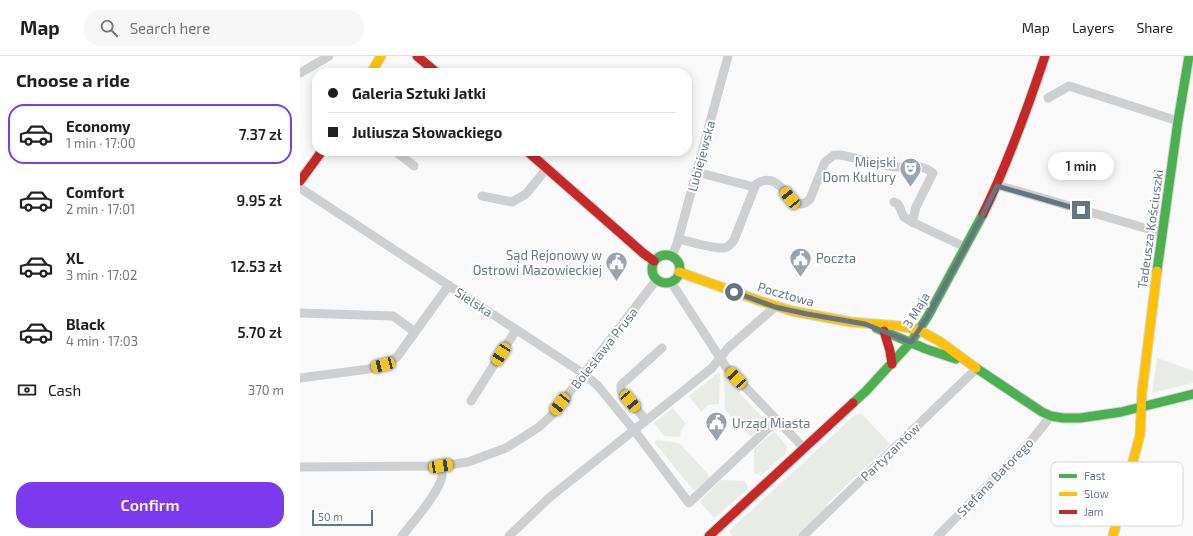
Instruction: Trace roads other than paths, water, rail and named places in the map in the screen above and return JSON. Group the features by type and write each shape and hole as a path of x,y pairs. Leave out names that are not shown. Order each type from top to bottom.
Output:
{"street":[{"path":"300,73 329,56"},
{"path":"374,68 380,56"},
{"path":"417,56 431,68"},
{"name":"Lubiejewska","path":"672,256 728,56"},
{"name":"3 Maja","path":"711,536 866,390 911,342 951,274 997,186 1020,129 1045,56"},
{"name":"Tadeusza Kościuszki","path":"1133,462 1140,435 1142,392 1149,330 1188,56"},
{"path":"1048,98 1069,86 1178,121"},
{"path":"678,238 716,247 724,248 730,246 734,240 756,184 761,180 772,180 795,202 800,204 806,203 810,199 825,162 834,155 840,155 892,167 919,166 934,173 916,207 912,222"},
{"path":"300,181 318,156"},
{"path":"401,156 414,166"},
{"path":"533,156 654,261"},
{"path":"482,196 512,202 526,194 547,168"},
{"path":"696,172 754,187"},
{"path":"997,186 1162,233"},
{"name":"Sielska","path":"300,188 584,374 598,386 634,430 689,503 777,420"},
{"path":"894,202 898,204 904,218 965,246"},
{"path":"662,255 672,256 678,263 680,272 678,276 671,282 664,282 657,279 652,271 654,261 662,255"},
{"name":"Pocztowa","path":"680,272 775,307 865,324 900,325 919,330 938,340 968,362"},
{"name":"Bolesława Prusa","path":"300,467 441,466 468,462 506,448 539,427 552,415 657,279"},
{"path":"671,282 716,349 726,367 804,448"},
{"path":"300,378 369,369 383,365 397,357 449,285"},
{"path":"509,536 550,497 712,368 728,348 775,307"},
{"path":"300,313 393,316 415,332"},
{"name":"Pocztowa","path":"865,324 968,362"},
{"path":"471,401 516,330"},
{"path":"884,331 892,364"},
{"path":"646,420 621,391 621,385 662,348"},
{"path":"968,362 1037,408 1051,416 1060,418 1082,418 1141,407 1193,394"},
{"name":"Partyzantów","path":"803,536 977,368"},
{"name":"Stefana Batorego","path":"938,536 1030,442 1051,416"},
{"path":"402,536 429,501 439,484 442,476 441,466"},
{"name":"Tadeusza Kościuszki","path":"1113,536 1116,526"}],"place":[{"name":"Miejski Dom Kultury","path":"911,188"},
{"name":"Poczta","path":"801,278"},
{"name":"Sąd Rejonowy w Ostrowi Mazowieckiej","path":"617,282"},
{"name":"Urząd Miasta","path":"716,442"}]}
